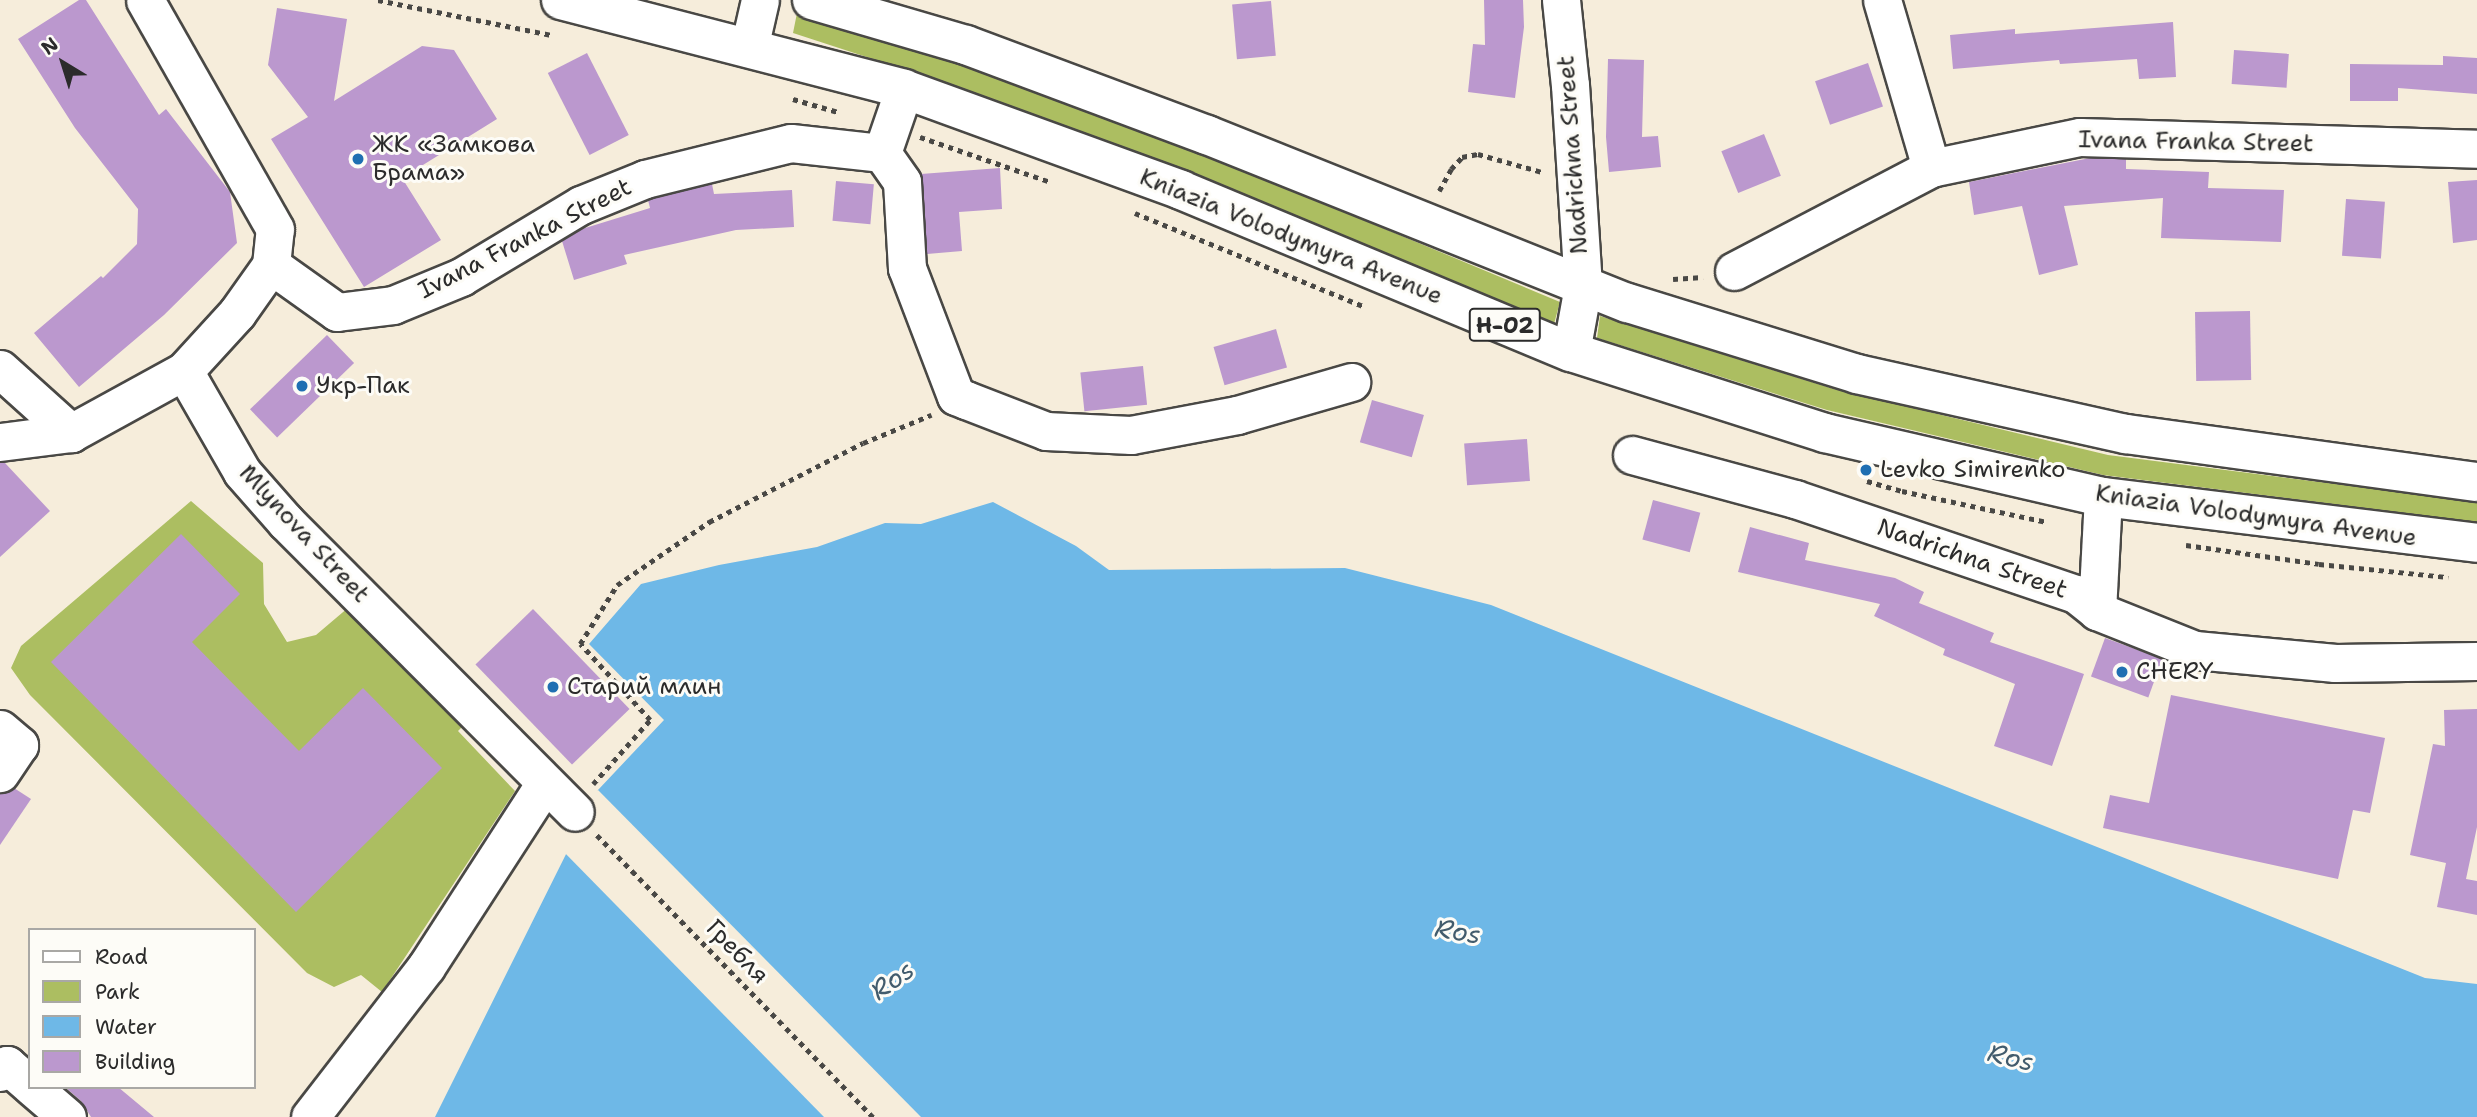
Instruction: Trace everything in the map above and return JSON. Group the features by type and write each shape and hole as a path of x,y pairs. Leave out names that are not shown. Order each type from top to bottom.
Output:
{"main road":[{"name":"Kniazia Volodymyra Avenue","path":"561,0 904,89 1181,190 1571,352 1825,433 2103,497 2477,543"},
{"name":"Н-02","path":"812,0 966,46 1207,135 1583,286 1857,374 2126,434 2477,482"}],"street":[{"path":"0,442 71,433 184,371 237,313 271,265 275,229 145,0"},
{"path":"749,48 760,0"},
{"name":"Nadrichna Street","path":"1561,0 1583,286 1571,352"},
{"path":"1882,0 1931,168"},
{"path":"904,89 886,140 902,182 907,268 956,396 1046,430 1131,435 1237,415 1351,382"},
{"name":"Ivana Franka Street","path":"1734,271 1931,168 2080,137 2477,149"},
{"name":"Ivana Franka Street","path":"271,265 337,312 393,305 461,277 581,205 645,179 791,143 886,140"},
{"path":"0,369 71,433"},
{"name":"Mlynova Street","path":"184,371 242,472 286,522 575,812"},
{"name":"Nadrichna Street","path":"1632,455 1795,499 2076,594 2097,611 2195,650 2335,663 2477,661"},
{"path":"2097,611 2103,497"},
{"path":"0,729 19,745 0,773"},
{"path":"310,1117 426,967 545,783"},
{"path":"0,1072 7,1065 28,1083"},
{"path":"34,1089 67,1117"}],"path":[{"path":"378,0 563,37"},
{"path":"786,97 886,140 1060,186"},
{"path":"1449,200 1437,195 1451,169 1462,157 1478,154 1576,182"},
{"path":"1124,208 1371,309"},
{"path":"1670,279 1694,286"},
{"path":"575,812 589,788 650,720 580,644 617,585 709,522 863,443 925,420 956,396"},
{"name":"Гребля","path":"575,812 873,1117"}],"green space":[{"path":"797,13 944,59 1184,145 1560,302 1554,324 1175,167 934,79 793,33"},
{"path":"1600,316 1834,389 2108,455 2477,502 2477,522 2103,475 1827,410 1597,338"},
{"path":"191,501 263,563 264,604 287,642 316,635 349,607 466,723 458,731 515,791 382,992 361,975 334,987 307,973 30,695 11,668 21,646"}],"water":[{"name":"Ros","path":"993,502 1076,546 1109,570 1345,568 1491,605 2425,978 2477,984 2477,1117 435,1117 598,790 664,720 589,644 641,584 719,565 817,547 885,523 921,524"}],"pier":[{"path":"598,790 921,1117 824,1117 562,850 590,798"}],"building":[{"path":"79,0 86,0 159,115 166,109 230,192 237,243 164,315 79,387 34,333 101,276 103,278 137,244 138,209 75,128 18,39"},
{"path":"1484,0 1523,0 1524,27 1515,98 1468,92 1473,44 1485,45"},
{"path":"1271,1 1276,56 1237,59 1232,4"},
{"name":"ЖК «Замкова Брама»","path":"277,8 347,19 334,101 422,46 454,50 497,119 402,178 441,240 364,287 271,139 308,117 268,65"},
{"path":"2173,22 2176,77 2139,79 2137,59 2060,64 2059,60 1953,69 1950,35 2015,29 2015,34"},
{"path":"2234,50 2289,54 2286,88 2232,84"},
{"path":"587,53 629,135 590,155 548,73"},
{"path":"2443,56 2477,58 2477,94 2398,88 2398,101 2350,101 2350,64 2443,65"},
{"path":"1608,59 1644,60 1642,137 1658,136 1661,167 1609,172 1606,137"},
{"path":"1868,63 1883,106 1830,125 1815,81"},
{"path":"1764,134 1781,176 1738,193 1721,151"},
{"path":"2090,158 2126,159 2126,169 2209,172 2208,188 2284,190 2281,242 2161,238 2163,198 2064,206 2078,265 2039,275 2022,206 1974,215 1969,182"},
{"path":"1000,168 1002,209 959,212 962,251 927,254 921,174"},
{"path":"2477,180 2477,240 2453,243 2448,182"},
{"path":"836,181 874,184 870,224 833,221"},
{"path":"712,184 714,194 792,190 794,227 736,230 624,255 627,264 574,280 562,241 582,229 650,208 648,200"},
{"path":"2346,199 2385,202 2381,259 2342,256"},
{"path":"2250,311 2251,380 2196,381 2195,312"},
{"path":"1276,329 1287,367 1225,385 1214,347"},
{"name":"Укр-Пак","path":"327,335 354,363 277,437 250,409"},
{"path":"1143,366 1147,405 1084,411 1080,373"},
{"path":"1372,400 1424,415 1412,457 1360,442"},
{"path":"1527,439 1530,481 1467,485 1464,443"},
{"path":"0,463 5,463 50,511 0,557"},
{"path":"1653,500 1700,513 1690,552 1642,540"},
{"path":"1750,527 1809,543 1805,560 1895,578 1924,592 1919,603 1994,633 1990,642 2084,674 2052,766 1994,746 2015,684 1943,655 1945,649 1874,616 1880,604 1738,572"},
{"path":"181,534 240,594 192,642 299,751 363,688 442,768 296,912 51,662"},
{"name":"Старий млин","path":"533,609 630,709 572,765 475,665"},
{"path":"2105,638 2162,659 2148,697 2091,677"},
{"path":"2171,695 2385,738 2370,813 2353,810 2338,879 2103,828 2110,795 2149,803"},
{"path":"2477,709 2477,827 2466,879 2477,881 2477,915 2437,907 2446,863 2410,855 2433,744 2445,746 2444,710"},
{"path":"14,788 31,799 0,845 0,794"},
{"path":"67,1089 120,1089 154,1117 91,1117 81,1101"}],"place":[{"name":"ЖК «Замкова Брама»","path":"358,159"},
{"name":"Укр-Пак","path":"302,386"},
{"name":"Levko Simirenko","path":"1866,470"},
{"name":"CHERY","path":"2122,672"},
{"name":"Старий млин","path":"553,687"}]}
